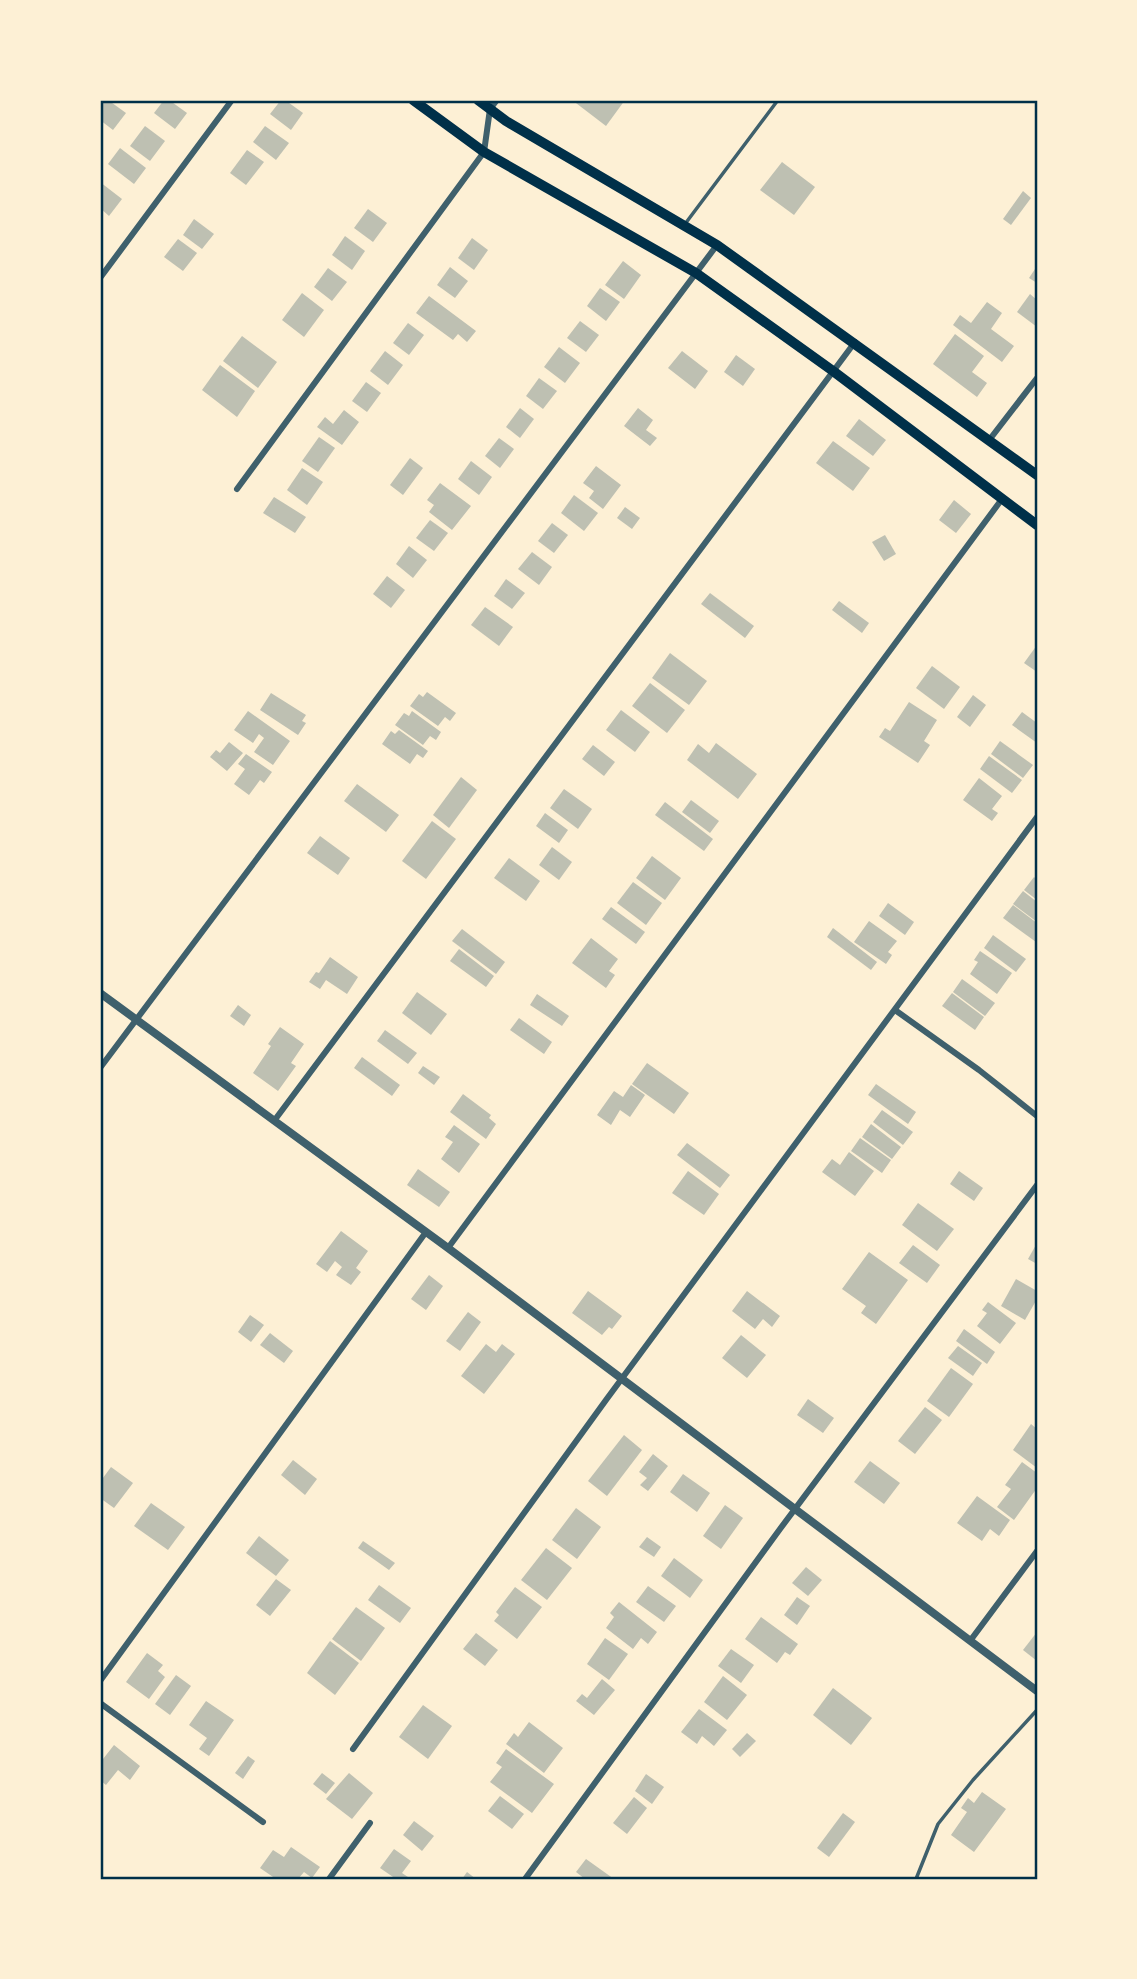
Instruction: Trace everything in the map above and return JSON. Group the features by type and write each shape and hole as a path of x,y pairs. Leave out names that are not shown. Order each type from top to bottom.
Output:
{"main road":[{"path":"412,100 484,152 696,273 833,371 1037,525"},
{"path":"478,100 494,104 506,121 718,245 1037,475"}],"street":[{"path":"100,278 232,100"},
{"path":"237,489 484,152 494,104"},
{"path":"100,1068 718,245"},
{"path":"274,1121 855,342"},
{"path":"990,439 1037,378"},
{"path":"447,1248 1002,499"},
{"path":"353,1749 1037,817"},
{"path":"100,993 426,1232 1037,1691"},
{"path":"895,1010 979,1070 1037,1116"},
{"path":"526,1879 794,1510 1037,1185"},
{"path":"100,1681 426,1232"},
{"path":"970,1642 1037,1550"},
{"path":"100,1703 263,1822"},
{"path":"329,1879 370,1824"}],"lane":[{"path":"684,226 778,100"},
{"path":"916,1879 938,1824 973,1780 1037,1710"}],"building":[{"path":"100,100 108,100 126,113 113,130 100,120"},
{"path":"164,100 169,100 187,113 175,129 154,113"},
{"path":"281,100 303,113 291,130 270,114"},
{"path":"572,100 625,100 606,126"},
{"path":"145,126 165,141 150,161 130,146"},
{"path":"265,126 289,143 276,160 253,142"},
{"path":"120,148 146,168 134,184 108,164"},
{"path":"247,150 264,162 246,185 230,173"},
{"path":"782,162 815,187 794,215 760,190"},
{"path":"100,182 122,199 109,216 100,208"},
{"path":"1023,191 1031,198 1011,225 1003,219"},
{"path":"368,209 387,223 373,242 354,228"},
{"path":"194,219 214,234 202,249 183,235"},
{"path":"345,236 365,251 352,270 332,255"},
{"path":"472,238 488,250 474,270 458,258"},
{"path":"178,239 197,253 183,271 164,257"},
{"path":"623,261 641,275 624,299 605,285"},
{"path":"1037,266 1037,283 1029,278"},
{"path":"450,267 468,281 455,298 437,285"},
{"path":"328,268 347,282 332,301 314,287"},
{"path":"600,288 620,302 606,321 587,306"},
{"path":"302,293 324,310 304,337 282,320"},
{"path":"1030,294 1037,300 1037,327 1017,312"},
{"path":"429,296 476,331 467,342 458,334 453,340 416,313"},
{"path":"987,302 1002,313 991,329 1014,346 1002,362 953,325 960,315 971,323"},
{"path":"580,321 599,335 586,352 567,338"},
{"path":"408,323 424,335 409,355 393,343"},
{"path":"955,334 984,356 972,372 987,383 977,397 933,364"},
{"path":"242,336 277,362 258,388 223,361"},
{"path":"559,347 580,363 565,383 544,367"},
{"path":"385,351 403,365 388,385 370,371"},
{"path":"682,351 708,371 695,389 668,368"},
{"path":"736,355 755,369 743,386 724,372"},
{"path":"220,365 255,391 237,417 202,390"},
{"path":"539,378 557,391 543,409 526,396"},
{"path":"366,382 381,393 367,412 352,401"},
{"path":"520,408 534,419 520,438 506,427"},
{"path":"638,408 653,420 646,430 657,438 650,446 624,426"},
{"path":"344,410 359,422 342,445 317,427 325,417 333,424"},
{"path":"859,419 886,440 873,456 846,436"},
{"path":"319,437 335,448 318,472 302,461"},
{"path":"499,438 514,449 500,468 485,456"},
{"path":"833,441 870,468 853,491 816,463"},
{"path":"410,458 423,468 403,495 390,485"},
{"path":"471,461 492,477 479,495 458,479"},
{"path":"596,466 621,485 603,509 589,498 594,491 583,483"},
{"path":"302,468 323,482 307,505 287,490"},
{"path":"440,483 471,506 452,530 429,512 434,505 427,500"},
{"path":"574,495 598,513 584,531 561,513"},
{"path":"274,497 306,517 295,533 263,513"},
{"path":"954,500 971,514 956,533 939,520"},
{"path":"625,507 640,518 632,529 617,518"},
{"path":"430,520 448,533 434,551 416,538"},
{"path":"552,523 568,535 554,553 538,541"},
{"path":"885,535 896,554 884,561 872,542"},
{"path":"409,546 427,560 413,578 396,564"},
{"path":"532,552 552,567 539,585 518,569"},
{"path":"387,576 405,590 391,608 373,594"},
{"path":"506,579 525,593 512,609 494,596"},
{"path":"710,593 754,626 745,638 701,604"},
{"path":"839,601 869,623 862,633 832,610"},
{"path":"485,607 513,627 499,646 471,625"},
{"path":"1037,645 1037,672 1024,663"},
{"path":"670,653 707,681 689,705 652,678"},
{"path":"932,666 960,687 944,709 916,688"},
{"path":"650,683 685,710 667,733 632,706"},
{"path":"427,692 456,713 450,721 445,717 438,726 410,706 419,694 423,697"},
{"path":"271,693 306,715 302,721 306,723 298,735 260,710"},
{"path":"973,695 986,705 970,727 957,717"},
{"path":"909,702 937,720 924,741 930,745 918,763 879,737 885,728 890,731"},
{"path":"621,710 650,732 635,752 606,730"},
{"path":"248,711 290,741 273,765 254,752 264,738 259,734 253,743 234,730"},
{"path":"412,711 441,732 436,740 430,736 423,745 395,725 404,713 409,716"},
{"path":"1022,712 1037,723 1037,743 1012,725"},
{"path":"399,730 428,751 423,758 417,754 410,764 382,744 391,731 395,734"},
{"path":"1000,741 1033,765 1023,778 991,754"},
{"path":"229,742 243,753 227,771 210,757 216,750 220,753"},
{"path":"716,743 757,774 738,799 687,760 698,744 709,753"},
{"path":"593,745 615,762 604,776 582,759"},
{"path":"246,754 272,772 264,783 260,780 249,795 234,784 245,769 238,764"},
{"path":"989,756 1022,780 1012,793 980,769"},
{"path":"461,777 477,790 449,828 433,815"},
{"path":"979,778 1002,796 992,809 998,813 992,821 963,800"},
{"path":"357,784 399,815 386,832 344,801"},
{"path":"564,789 592,809 578,829 550,808"},
{"path":"691,800 719,821 710,833 682,812"},
{"path":"665,802 713,839 704,851 655,815"},
{"path":"545,813 568,830 559,843 536,826"},
{"path":"432,821 456,839 426,879 402,861"},
{"path":"320,836 350,858 338,875 307,853"},
{"path":"552,847 572,862 559,880 539,865"},
{"path":"652,856 681,878 665,900 636,878"},
{"path":"509,858 540,881 526,901 494,878"},
{"path":"1034,877 1037,880 1037,900 1024,890"},
{"path":"633,882 662,903 646,925 617,903"},
{"path":"1023,891 1037,902 1037,922 1013,904"},
{"path":"888,903 914,922 905,935 879,916"},
{"path":"1013,905 1037,923 1036,942 1003,918"},
{"path":"611,907 645,932 636,944 602,919"},
{"path":"869,921 897,941 888,952 892,955 886,964 854,942"},
{"path":"833,928 877,962 871,970 827,937"},
{"path":"462,929 505,962 496,974 452,941"},
{"path":"993,935 1026,959 1016,972 984,948"},
{"path":"591,938 618,959 609,971 615,975 606,988 572,963"},
{"path":"459,949 494,976 486,987 450,961"},
{"path":"980,951 1012,973 997,994 970,974 978,962 974,960"},
{"path":"330,957 358,977 347,994 326,980 320,989 309,982"},
{"path":"962,979 995,1003 985,1016 953,992"},
{"path":"417,992 447,1014 431,1035 402,1013"},
{"path":"952,993 984,1017 975,1030 942,1006"},
{"path":"537,994 569,1016 562,1026 530,1005"},
{"path":"238,1005 251,1015 244,1026 230,1016"},
{"path":"519,1018 552,1042 544,1054 510,1030"},
{"path":"280,1027 304,1044 291,1063 296,1066 278,1091 253,1073"},
{"path":"385,1030 417,1053 408,1064 377,1041"},
{"path":"362,1057 400,1085 392,1096 354,1068"},
{"path":"647,1063 689,1093 674,1114 632,1084"},
{"path":"423,1066 440,1077 434,1085 418,1073"},
{"path":"876,1084 916,1112 908,1124 868,1095"},
{"path":"631,1085 645,1095 630,1117 620,1110 611,1125 597,1115 614,1091 623,1097"},
{"path":"463,1094 491,1115 489,1118 496,1124 486,1139 450,1112"},
{"path":"882,1110 913,1132 903,1145 873,1122"},
{"path":"871,1124 901,1147 892,1159 862,1137"},
{"path":"454,1125 480,1144 459,1173 441,1159 453,1142 445,1137"},
{"path":"860,1138 891,1160 882,1173 851,1151"},
{"path":"687,1143 730,1175 720,1188 677,1155"},
{"path":"849,1152 874,1171 855,1196 822,1172 832,1159 840,1165"},
{"path":"418,1169 450,1192 439,1207 407,1185"},
{"path":"688,1171 719,1194 704,1215 672,1193"},
{"path":"959,1171 983,1188 974,1201 950,1184"},
{"path":"918,1203 954,1229 937,1251 902,1225"},
{"path":"341,1231 368,1251 356,1268 361,1272 351,1285 336,1275 342,1267 335,1261 327,1272 316,1264"},
{"path":"1037,1243 1037,1264 1028,1259"},
{"path":"913,1245 940,1265 927,1283 899,1263"},
{"path":"869,1252 908,1280 876,1324 861,1313 866,1306 842,1289"},
{"path":"429,1275 443,1286 426,1310 411,1299"},
{"path":"1016,1279 1037,1291 1037,1299 1025,1320 1001,1306"},
{"path":"588,1291 622,1316 612,1329 609,1327 602,1335 572,1313"},
{"path":"747,1291 780,1316 772,1327 763,1319 755,1329 732,1311"},
{"path":"988,1302 1016,1323 1000,1344 977,1326 987,1313 982,1310"},
{"path":"468,1312 481,1322 460,1351 446,1341"},
{"path":"250,1315 264,1325 251,1342 238,1332"},
{"path":"964,1329 995,1352 987,1364 956,1341"},
{"path":"270,1333 293,1351 284,1363 260,1345"},
{"path":"741,1335 766,1355 747,1378 722,1358"},
{"path":"486,1344 496,1352 502,1344 515,1354 484,1394 461,1376"},
{"path":"958,1346 982,1363 973,1376 948,1358"},
{"path":"951,1368 973,1384 949,1417 927,1401"},
{"path":"808,1399 834,1418 823,1433 797,1415"},
{"path":"925,1407 942,1420 915,1454 898,1441"},
{"path":"1031,1424 1037,1429 1037,1468 1013,1450"},
{"path":"624,1435 642,1450 607,1496 588,1481"},
{"path":"653,1454 668,1466 648,1491 640,1485 647,1478 639,1472"},
{"path":"293,1460 317,1479 305,1495 281,1475"},
{"path":"870,1461 900,1483 884,1504 854,1482"},
{"path":"1022,1462 1037,1473 1037,1488 1014,1520 997,1507 1011,1489 1005,1485"},
{"path":"111,1467 133,1483 114,1508 100,1498 100,1482"},
{"path":"683,1474 710,1493 697,1512 670,1492"},
{"path":"977,1496 1010,1520 999,1536 990,1529 982,1541 957,1523"},
{"path":"151,1503 185,1527 168,1550 134,1526"},
{"path":"725,1505 743,1518 721,1549 703,1536"},
{"path":"576,1508 601,1527 577,1559 552,1540"},
{"path":"259,1536 289,1560 276,1576 246,1553"},
{"path":"647,1537 661,1547 654,1557 639,1547"},
{"path":"363,1541 395,1563 389,1570 358,1548"},
{"path":"546,1548 572,1568 547,1600 521,1580"},
{"path":"674,1558 703,1580 690,1598 661,1576"},
{"path":"806,1567 822,1580 808,1596 792,1583"},
{"path":"276,1579 291,1590 270,1616 256,1605"},
{"path":"379,1585 411,1608 400,1623 368,1600"},
{"path":"648,1586 676,1606 664,1622 636,1602"},
{"path":"515,1587 542,1607 517,1639 494,1621 499,1615 496,1612"},
{"path":"797,1597 810,1606 797,1625 784,1615"},
{"path":"619,1602 657,1632 648,1644 641,1638 633,1649 606,1628 614,1617 610,1613"},
{"path":"356,1607 385,1628 361,1661 332,1639"},
{"path":"761,1617 798,1644 790,1655 785,1652 777,1663 745,1639"},
{"path":"1037,1632 1037,1661 1023,1650"},
{"path":"476,1633 498,1650 485,1666 463,1649"},
{"path":"605,1638 628,1654 609,1680 587,1664"},
{"path":"330,1641 359,1663 335,1695 307,1673"},
{"path":"731,1649 754,1665 741,1683 718,1666"},
{"path":"147,1653 163,1665 158,1671 165,1677 149,1699 126,1682"},
{"path":"176,1675 191,1686 170,1715 155,1704"},
{"path":"723,1676 747,1695 727,1720 704,1702"},
{"path":"602,1679 615,1690 594,1715 576,1701 582,1694 587,1698"},
{"path":"833,1688 872,1718 851,1745 813,1715"},
{"path":"206,1701 234,1720 209,1756 199,1749 207,1738 189,1725"},
{"path":"423,1705 452,1726 428,1759 399,1737"},
{"path":"699,1709 727,1730 714,1746 702,1736 697,1744 681,1732"},
{"path":"529,1722 563,1748 544,1773 506,1744 514,1733 518,1737"},
{"path":"747,1733 756,1741 740,1757 732,1749"},
{"path":"114,1745 140,1766 130,1780 118,1770 106,1785 100,1780 100,1756 103,1759"},
{"path":"506,1749 554,1784 532,1813 490,1782 502,1767 496,1763"},
{"path":"248,1756 255,1761 243,1779 235,1773"},
{"path":"322,1773 335,1783 326,1794 313,1784"},
{"path":"349,1773 373,1793 352,1819 326,1799"},
{"path":"646,1774 664,1787 652,1804 635,1791"},
{"path":"982,1792 1006,1809 974,1852 951,1835 967,1812 961,1808 968,1798 974,1803"},
{"path":"500,1796 524,1814 512,1829 488,1811"},
{"path":"634,1797 647,1808 627,1834 613,1823"},
{"path":"843,1813 855,1822 829,1857 817,1848"},
{"path":"414,1821 434,1836 422,1851 403,1835"},
{"path":"291,1847 320,1867 312,1878 304,1872 298,1879 276,1879 260,1868 273,1850 284,1857"},
{"path":"394,1849 411,1861 402,1873 411,1879 396,1879 380,1868"},
{"path":"586,1859 614,1879 585,1879 576,1872"},
{"path":"467,1872 476,1879 462,1879"}]}
